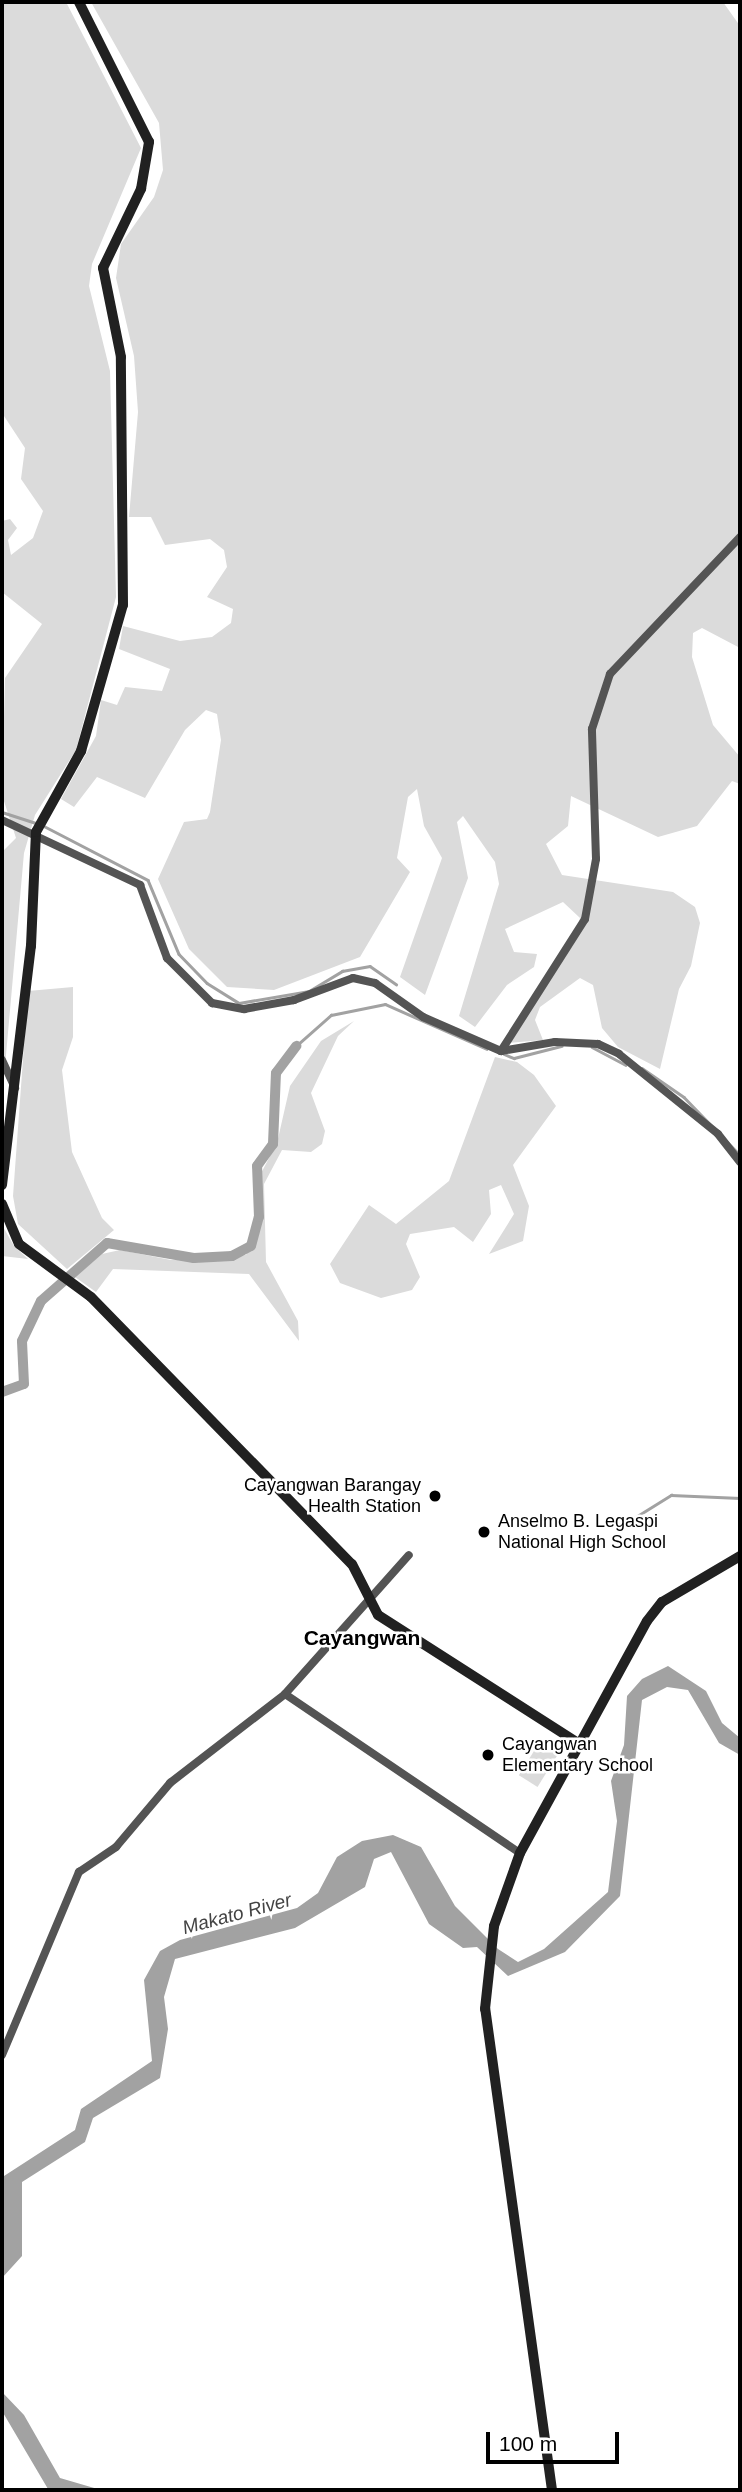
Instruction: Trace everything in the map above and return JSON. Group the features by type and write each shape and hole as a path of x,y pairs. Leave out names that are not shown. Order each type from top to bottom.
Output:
{"street":[{"path":"2,1185 15,1088 36,832 81,751 123,605 121,357 103,268 148,164 144,122 79,2"},
{"path":"501,1051 585,919 596,859 592,729 610,674 740,537"},
{"path":"2,820 36,832 140,885 167,958 212,1003 244,1009 294,1000 353,978 375,983 422,1017 501,1051 583,1041 619,1054 718,1134 740,1162"},
{"path":"2,1060 15,1088"},
{"path":"2,1204 19,1244 61,1278 91,1297 352,1564 378,1615 581,1745"},
{"path":"2,2055 79,1872 116,1847 170,1783 285,1693 409,1555"},
{"path":"552,2490 485,2009 494,1926 520,1853 663,1602 740,1556"},
{"path":"285,1693 520,1853"}],"shaded area":[{"path":"2,2 66,2 141,148 92,264 89,286 110,371 116,597 76,750 35,815 24,853 2,1100 2,852 16,838 2,795 5,678 42,624 2,592 2,521 10,519 17,528 8,540 11,555 33,538 43,511 21,479 25,448 4,416"},
{"path":"91,2 723,2 740,26 740,648 702,628 693,633 692,657 713,725 740,757 740,784 732,781 697,826 658,837 571,796 568,826 546,844 562,875 673,892 695,907 700,923 691,966 679,989 660,1069 618,1047 602,1028 593,985 580,978 540,1007 535,1020 543,1040 508,1043 577,929 580,918 563,902 505,929 514,952 537,954 534,967 507,985 475,1027 459,1016 499,884 495,862 463,816 457,822 468,878 425,995 400,977 442,858 424,826 417,789 408,797 397,858 410,872 360,957 274,990 227,987 189,949 158,879 184,822 207,819 210,812 221,740 217,714 206,710 185,730 145,798 97,777 74,807 61,799 96,736 101,700 117,705 125,687 162,691 170,669 119,649 123,626 180,641 212,637 231,623 233,609 207,597 227,567 224,550 210,539 165,545 151,517 129,517 138,412 134,356 116,278 121,244 154,197 163,170 159,123"},
{"path":"73,987 73,1037 62,1070 72,1152 102,1218 114,1230 67,1269 18,1224 13,1196 28,991"},
{"path":"354,1021 338,1036 311,1093 325,1131 322,1144 311,1152 282,1150 264,1184 266,1262 298,1321 299,1341 249,1274 113,1269 96,1292 75,1277 102,1254 120,1250 171,1260 246,1255 261,1226 259,1177 277,1143 290,1086 321,1041"},
{"path":"495,1057 517,1062 534,1075 556,1106 513,1165 529,1206 523,1241 489,1254 514,1214 501,1185 489,1190 491,1214 473,1242 454,1227 410,1234 406,1244 420,1277 412,1290 381,1298 340,1283 330,1264 369,1205 396,1224 449,1181"},
{"path":"2,1225 14,1246 28,1259 2,1256"},
{"path":"668,1666 706,1691 722,1723 740,1738 740,1755 719,1743 688,1690 667,1687 642,1700 620,1896 565,1952 508,1976 477,1947 463,1948 429,1924 391,1852 374,1859 365,1887 295,1928 175,1959 164,1997 168,2029 160,2078 93,2118 85,2142 22,2182 22,2256 2,2278 4,2176 75,2130 81,2109 152,2061 144,1980 160,1951 180,1940 297,1908 318,1893 337,1857 362,1841 393,1835 421,1847 455,1906 498,1949 518,1962 544,1949 608,1892 617,1821 611,1781 624,1745 627,1696 642,1679"},
{"path":"539,1743 558,1755 538,1787 519,1775"},
{"path":"2,2392 24,2415 60,2478 101,2490 48,2489 2,2411"}],"waterway":[{"path":"2,812 36,823"},
{"path":"44,826 148,880 179,954 207,983 239,1003 309,991 342,971 370,966 396,984"},
{"path":"296,1046 331,1015 385,1004 487,1049"},
{"path":"2,1392 24,1384 22,1341 41,1301 107,1243 194,1258 232,1256 251,1246 259,1217 257,1166 273,1144 276,1073 296,1046"},
{"path":"504,1054 514,1058 561,1046"},
{"path":"592,1047 626,1065"},
{"path":"642,1068 684,1097 740,1155"},
{"path":"634,1518 671,1495 740,1498"}],"place":[{"name":"Cayangwan Barangay Health Station","path":"435,1496"},
{"name":"Anselmo B. Legaspi National High School","path":"484,1532"},
{"name":"Cayangwan Elementary School","path":"488,1755"}],"district":[{"name":"Cayangwan","path":"362,1638"}],"water label":[{"name":"Makato River","path":"237,1914"}]}
